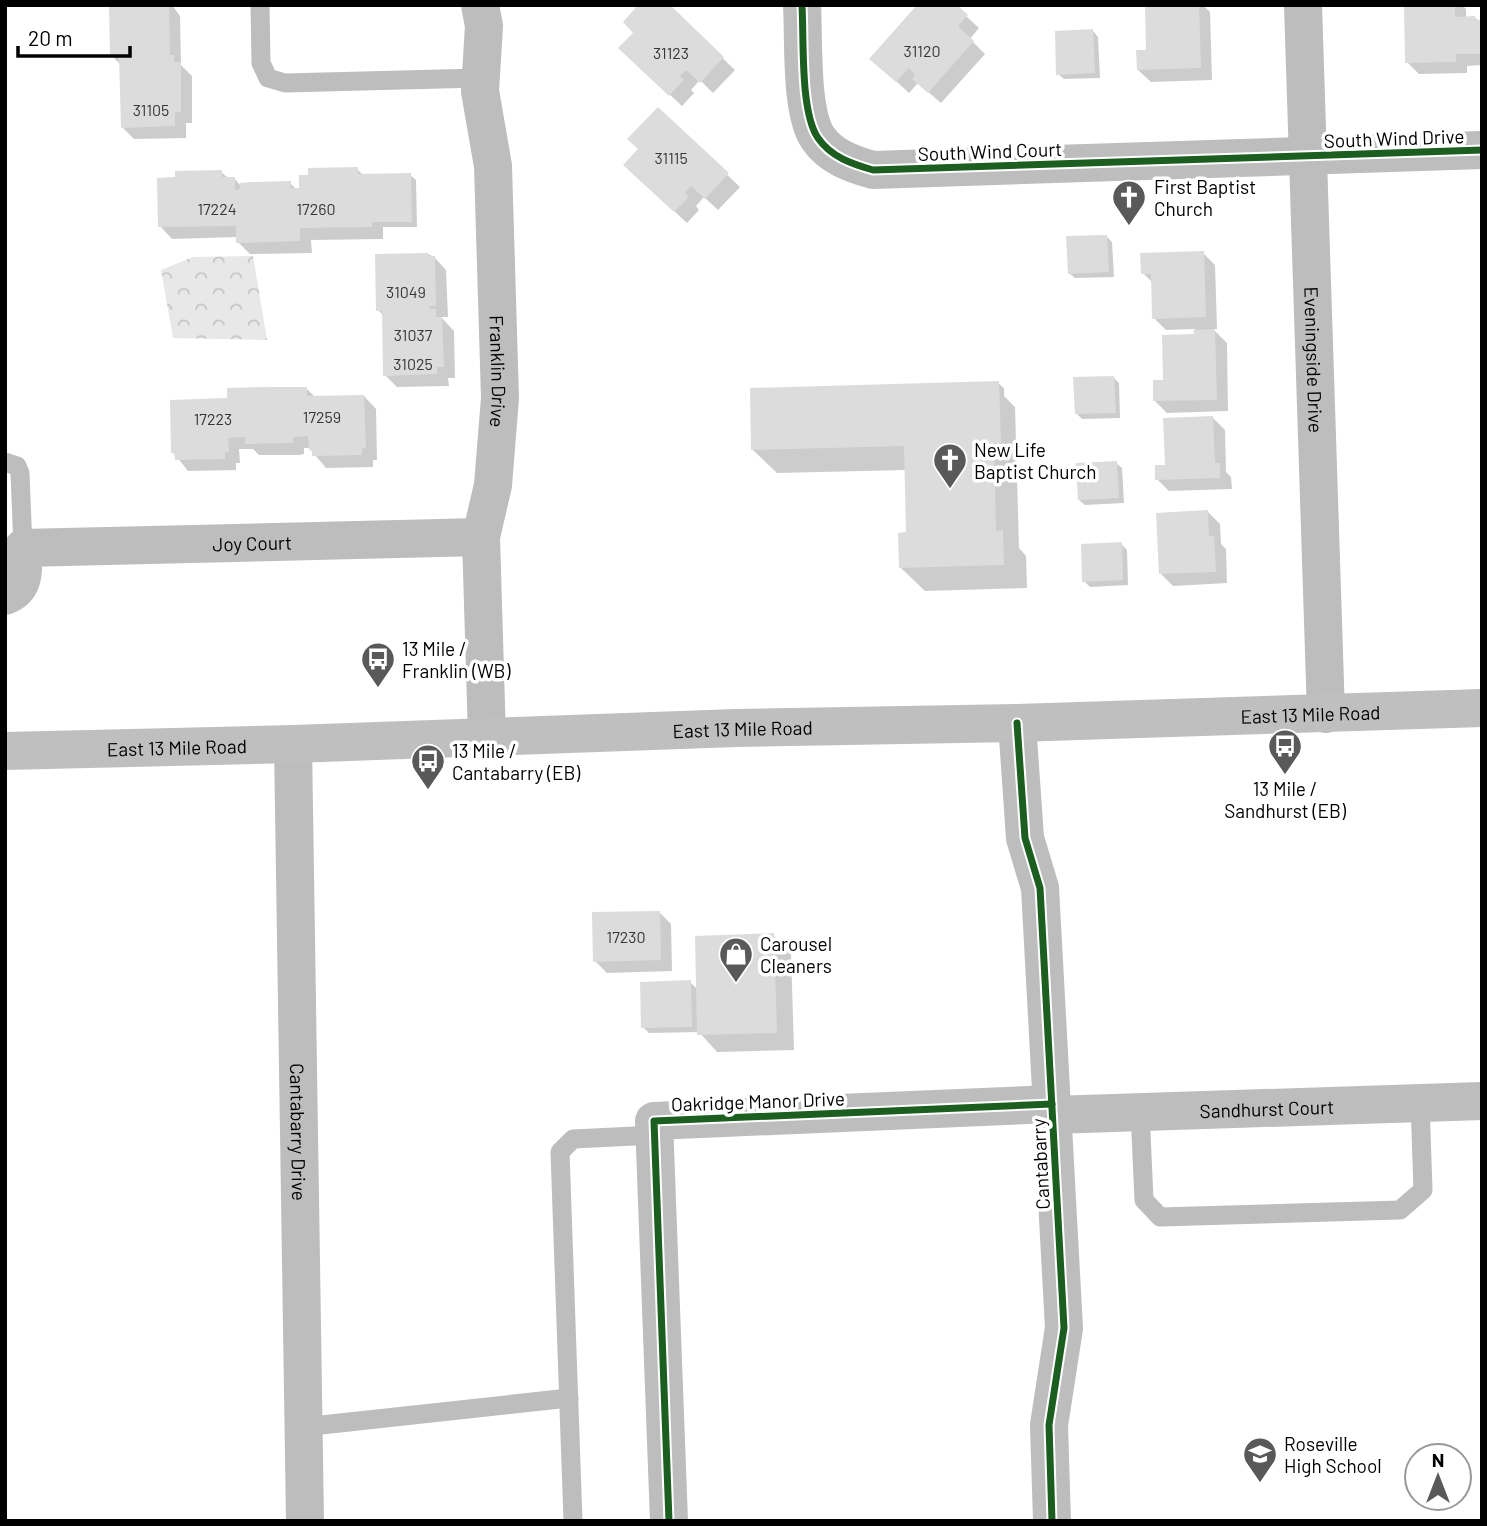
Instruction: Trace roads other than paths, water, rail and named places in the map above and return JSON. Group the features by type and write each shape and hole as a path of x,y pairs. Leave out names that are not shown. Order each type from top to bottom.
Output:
{"main road":[{"name":"East 13 Mile Road","path":"5,751 1482,708"}],"street":[{"name":"Franklin Drive","path":"480,5 484,26 480,78 493,166 500,398 495,471 481,537 487,738"},
{"name":"South Wind Court","path":"802,5 807,101 812,125 823,144 851,164 873,170 898,170 1308,157"},
{"name":"Eveningside Drive","path":"1303,5 1326,713"},
{"name":"South Wind Drive","path":"1308,157 1482,150"},
{"name":"Joy Court","path":"23,548 481,537"},
{"path":"5,596 21,584 23,548"},
{"name":"Cantabarry","path":"1017,723 1025,838 1040,888 1065,1328 1049,1425 1052,1521"},
{"name":"Cantabarry Drive","path":"293,744 305,1521"},
{"name":"Sandhurst Court","path":"1052,1109 1140,1111 1482,1101"},
{"name":"Oakridge Manor Drive","path":"669,1521 654,1121 1052,1109"}],"lane":[{"path":"260,5 261,64 268,78 276,81 285,83 480,78"},
{"path":"5,462 17,466 20,472 23,548"},
{"path":"1140,1111 1144,1200 1160,1217 1174,1217 1400,1210 1423,1190 1420,1103"},
{"path":"573,1521 560,1152 573,1139 655,1135"},
{"path":"303,1427 569,1398"}],"place":[{"name":"First Baptist Church","path":"1129,227"},
{"name":"New Life Baptist Church","path":"950,490"},
{"name":"13 Mile / Franklin (WB)","path":"378,689"},
{"name":"13 Mile / Sandhurst (EB)","path":"1285,776"},
{"name":"13 Mile / Cantabarry (EB)","path":"428,791"},
{"name":"Carousel Cleaners","path":"736,984"},
{"name":"Roseville High School","path":"1260,1484"}]}
